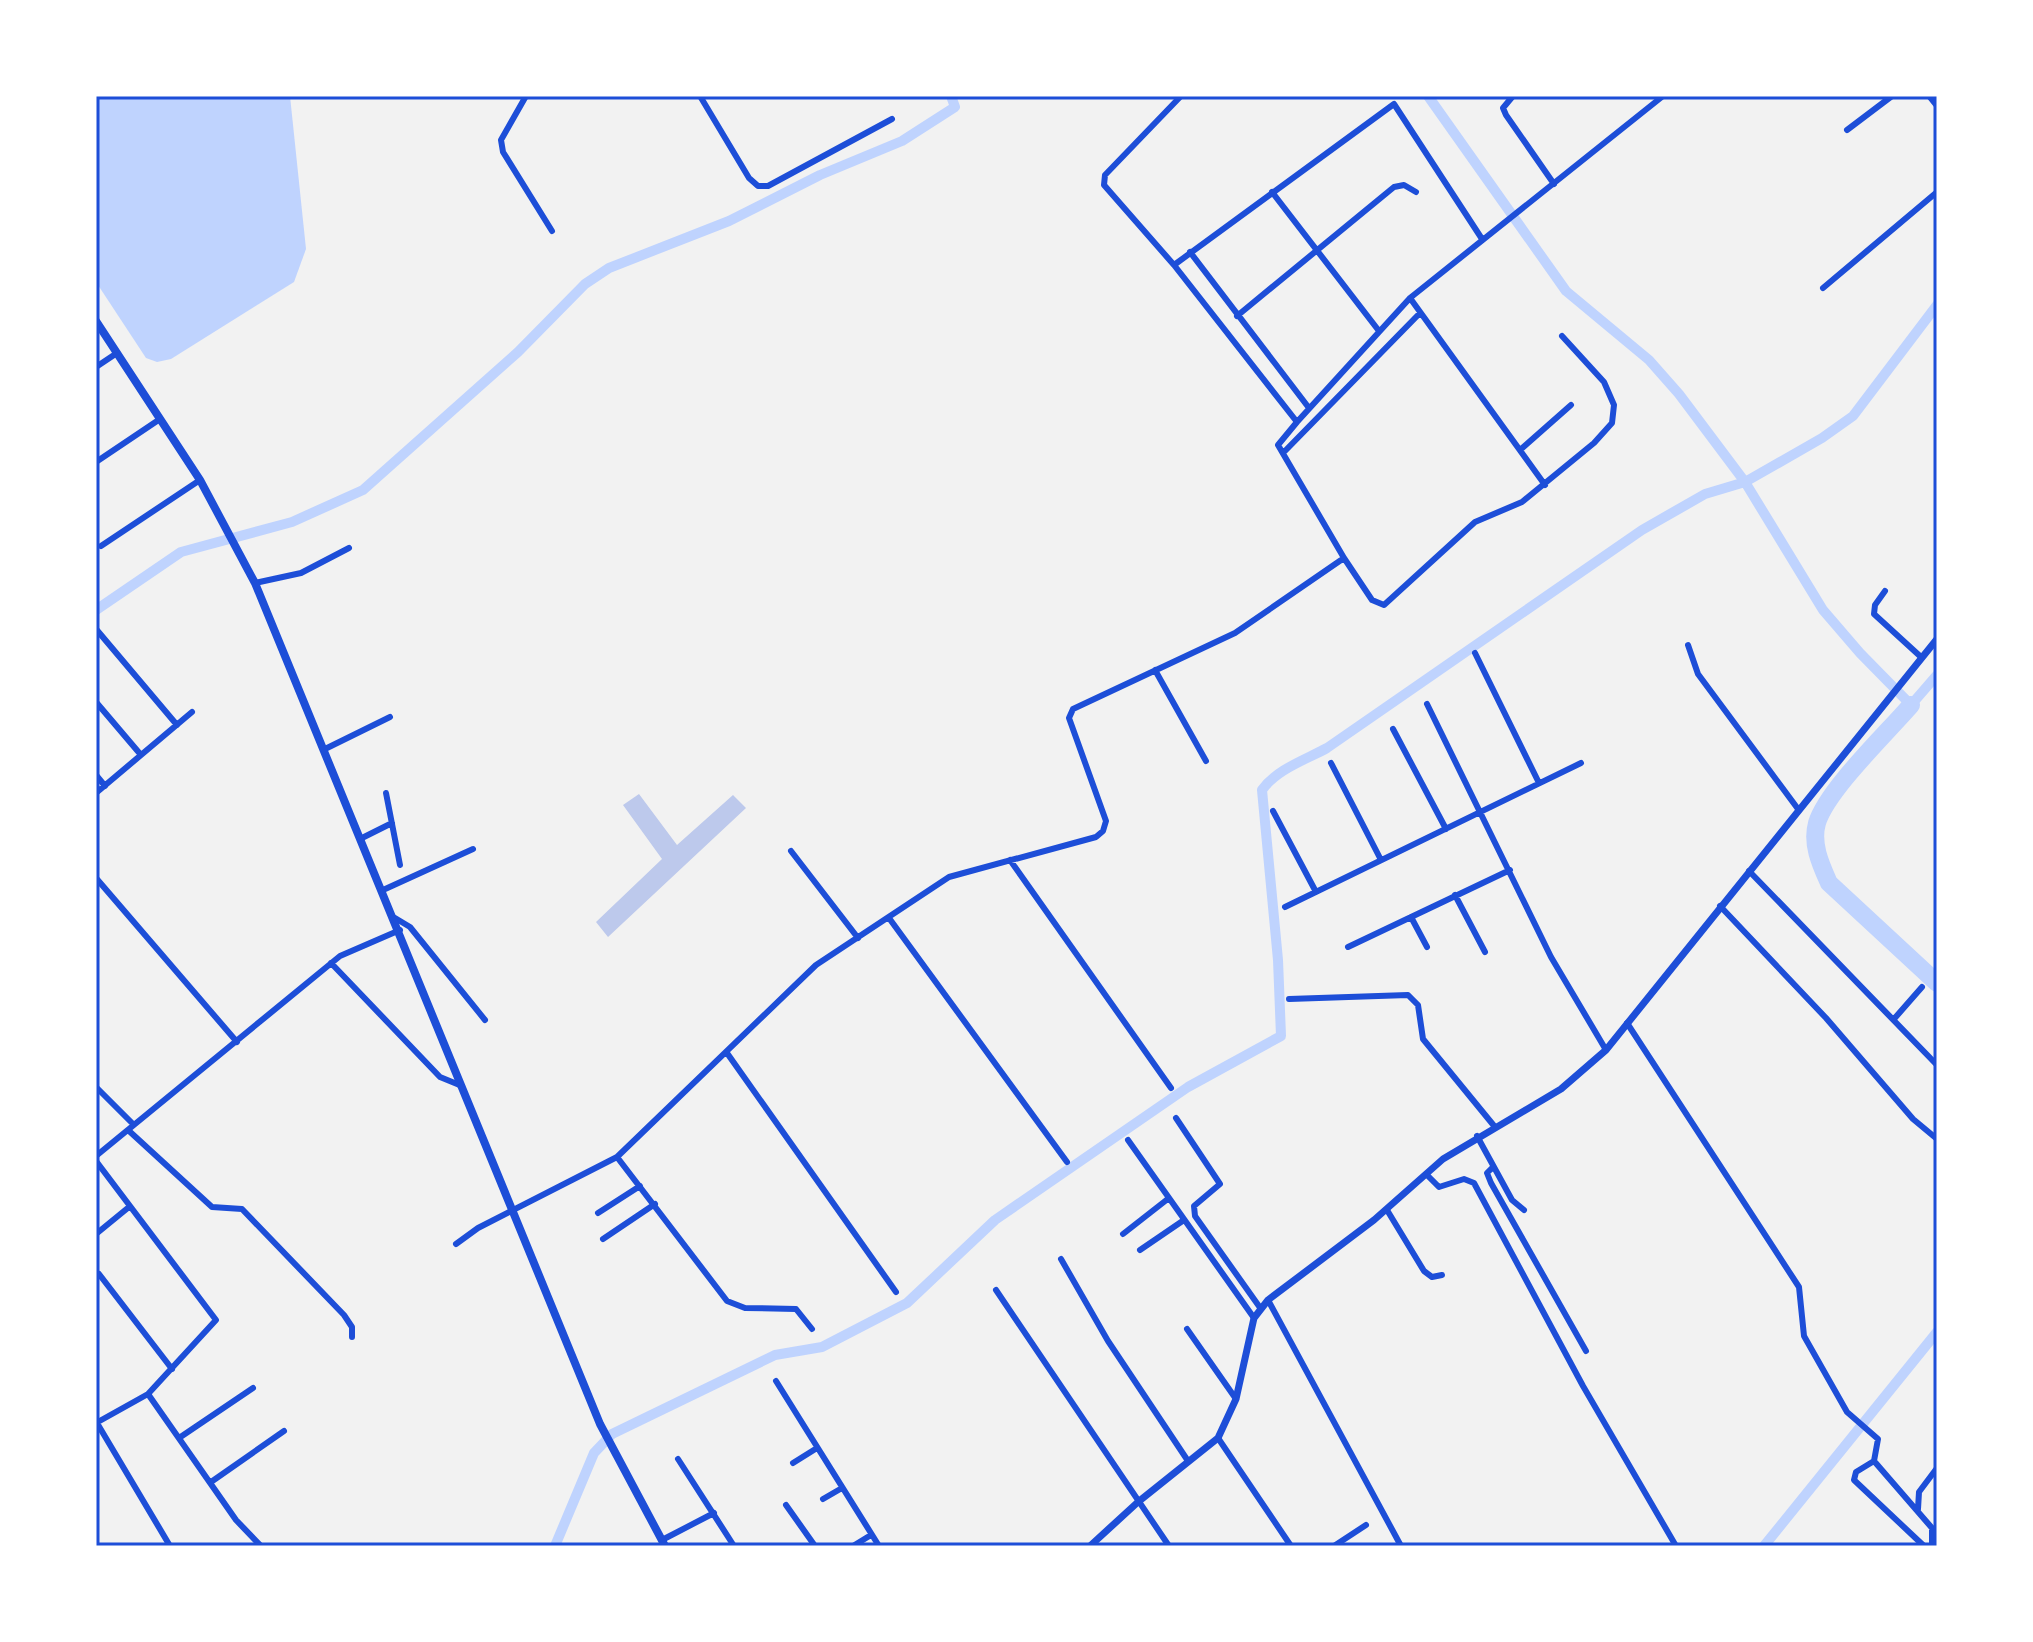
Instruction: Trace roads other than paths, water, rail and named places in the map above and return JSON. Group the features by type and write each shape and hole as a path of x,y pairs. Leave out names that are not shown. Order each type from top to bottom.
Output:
{"main road":[{"path":"96,321 200,480 255,583 400,930 600,1424 664,1543"}],"street":[{"path":"526,96 501,140 503,152 552,231"},
{"path":"700,96 749,178 758,186 768,186 892,119"},
{"path":"1181,96 1105,175 1104,185 1174,265 1297,422"},
{"path":"1513,96 1503,108 1554,184"},
{"path":"1562,336 1604,382 1611,395 1613,415 1607,430 1522,502 1475,522 1384,605 1372,600 1277,442 1410,298 1663,96"},
{"path":"1847,130 1892,96"},
{"path":"1929,96 1937,106"},
{"path":"1174,265 1394,104 1482,239"},
{"path":"1237,316 1394,187 1404,185 1416,192"},
{"path":"1272,192 1315,252 1379,331"},
{"path":"1823,288 1937,192"},
{"path":"1190,252 1309,408"},
{"path":"1410,298 1545,485"},
{"path":"1283,453 1420,313"},
{"path":"96,367 117,353"},
{"path":"1520,450 1571,405"},
{"path":"96,462 160,419"},
{"path":"101,546 200,480"},
{"path":"255,583 301,573 349,548"},
{"path":"456,1244 478,1228 514,1213 617,1157 816,965 956,874 1096,837 1103,831 1106,821 1070,723 1070,713 1235,633 1344,558"},
{"path":"1885,591 1875,605 1874,614 1921,657"},
{"path":"96,629 177,725"},
{"path":"1091,1546 1138,1502 1218,1438 1236,1399 1254,1318 1268,1300 1387,1210 1477,1136 1575,1079 1606,1050 1895,687 1937,639"},
{"path":"1688,645 1698,674 1798,809"},
{"path":"1475,653 1539,783"},
{"path":"1155,670 1206,761"},
{"path":"96,702 141,755"},
{"path":"1427,704 1551,957 1606,1050"},
{"path":"96,793 192,712"},
{"path":"325,749 390,717"},
{"path":"1393,729 1446,829"},
{"path":"1331,763 1381,860"},
{"path":"1285,907 1581,763"},
{"path":"96,775 105,786"},
{"path":"386,793 400,865"},
{"path":"1273,811 1316,892"},
{"path":"362,838 392,823"},
{"path":"383,890 473,849"},
{"path":"791,851 858,938"},
{"path":"1010,860 1171,1088"},
{"path":"1348,947 1510,870"},
{"path":"1749,871 1937,1065"},
{"path":"96,878 237,1042"},
{"path":"1455,895 1485,952"},
{"path":"1720,906 1826,1018 1913,1119 1937,1139"},
{"path":"1411,917 1427,947"},
{"path":"395,918 410,927 485,1020"},
{"path":"889,918 1067,1162"},
{"path":"170,1546 96,1423 148,1394 214,1323 215,1316 129,1207 96,1158 331,963 400,930"},
{"path":"331,963 440,1077 462,1086"},
{"path":"1894,1019 1922,987"},
{"path":"1289,999 1408,995 1418,1005 1423,1039 1495,1127"},
{"path":"1627,1023 1799,1287 1804,1336 1853,1420 1878,1439 1874,1461 1856,1472 1854,1480 1924,1546"},
{"path":"727,1053 896,1292"},
{"path":"96,1087 131,1127 212,1207 242,1209 344,1315 352,1327 352,1337"},
{"path":"1176,1118 1220,1184 1194,1206 1195,1216 1261,1309"},
{"path":"1477,1136 1512,1200 1524,1210"},
{"path":"1128,1140 1254,1318"},
{"path":"617,1157 727,1301 745,1308 796,1309 812,1329"},
{"path":"1493,1167 1487,1173 1491,1183 1586,1351"},
{"path":"1427,1175 1439,1187 1464,1179 1474,1183 1583,1386 1676,1546"},
{"path":"598,1213 640,1186"},
{"path":"1123,1234 1169,1198"},
{"path":"603,1239 655,1204"},
{"path":"96,1234 129,1207"},
{"path":"1387,1210 1424,1271 1432,1277 1442,1275"},
{"path":"1140,1250 1184,1220"},
{"path":"1061,1259 1108,1341 1188,1461"},
{"path":"99,1274 172,1369"},
{"path":"996,1290 1169,1546"},
{"path":"1268,1300 1401,1546"},
{"path":"1187,1329 1236,1399"},
{"path":"776,1381 879,1546"},
{"path":"179,1438 253,1388"},
{"path":"148,1394 236,1520 261,1546"},
{"path":"211,1482 284,1431"},
{"path":"1218,1438 1291,1546"},
{"path":"793,1463 817,1448"},
{"path":"678,1459 734,1546"},
{"path":"1874,1461 1932,1528 1932,1546"},
{"path":"1918,1509 1919,1492 1937,1468"},
{"path":"823,1499 842,1488"},
{"path":"786,1505 815,1546"},
{"path":"664,1543 714,1513"},
{"path":"1334,1546 1366,1525"},
{"path":"853,1546 871,1535"}],"water":[{"path":"96,96 290,96 306,249 294,282 171,359 157,362 146,358 96,282"}],"waterway":[{"path":"96,610 181,552 292,522 363,490 518,352 585,284 609,268 729,221 820,175 902,141 955,107 951,96"},
{"path":"1428,96 1566,291 1649,360 1679,394 1745,482 1823,610 1860,653 1911,705 1937,675"},
{"path":"555,1546 594,1453 612,1434 775,1355 822,1347 907,1303 995,1220 1188,1087 1281,1036 1278,960 1262,790 1268,783 1275,776 1327,748 1642,530 1705,494 1745,482 1822,438 1853,416 1937,305"},
{"path":"1911,705 1833,795 1817,823 1815,839 1829,883 1937,983"},
{"path":"1764,1546 1937,1332"}]}
